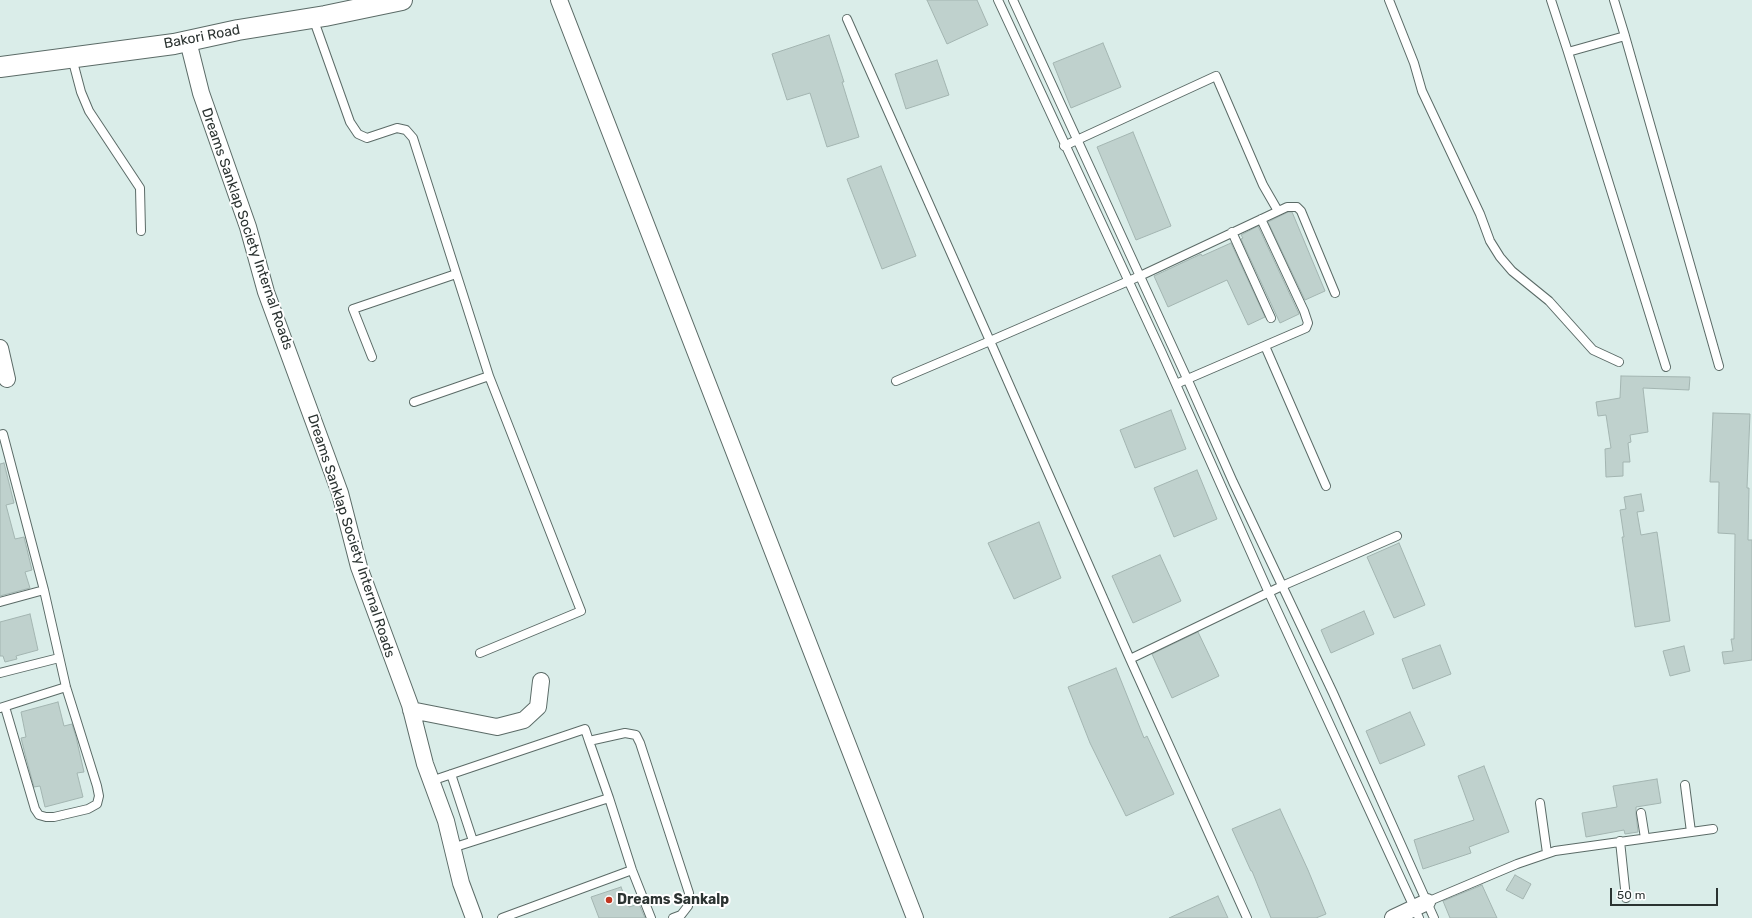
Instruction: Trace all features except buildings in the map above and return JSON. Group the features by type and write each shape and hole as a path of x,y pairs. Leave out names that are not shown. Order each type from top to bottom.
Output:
{"street":[{"name":"Bakori Road","path":"0,67 188,41 238,30 313,18 402,0"},
{"path":"559,0 915,918"},
{"name":"Dreams Sanklap Society Internal Roads","path":"188,41 201,93 248,227 266,292 340,493 358,567 411,710 425,764 446,821 461,883 474,918"},
{"path":"0,348 7,379"},
{"path":"411,710 497,727 524,720 538,707 541,681"},
{"path":"1393,918 1421,909"}],"lane":[{"path":"998,0 1064,146 1176,384 1269,593 1421,909 1434,918"},
{"path":"1013,0 1188,380 1233,482 1330,686 1421,909"},
{"path":"1388,0 1411,56 1422,90 1474,201 1490,241 1500,257 1512,271 1549,301 1593,350 1619,362"},
{"path":"1551,0 1666,367"},
{"path":"1614,0 1719,366"},
{"path":"313,18 350,122 358,134 367,138 396,128 406,130 413,138 489,376 581,611 480,653"},
{"path":"847,18 1130,659 1247,918"},
{"path":"1568,52 1625,36"},
{"path":"72,58 82,92 90,111 140,188 141,231"},
{"path":"1064,146 1216,76 1263,185 1278,211"},
{"path":"896,381 1140,276 1287,207 1297,208 1301,211 1335,293"},
{"path":"1176,384 1306,328 1308,323 1304,311 1261,219"},
{"path":"1232,232 1271,318"},
{"path":"372,357 354,309 456,274"},
{"path":"1265,346 1326,486"},
{"path":"414,402 489,376"},
{"path":"0,435 3,434 44,590 66,687 99,796 97,804 88,808 54,817 46,817 39,815 35,808 3,708 66,687"},
{"path":"1130,659 1282,586 1397,536"},
{"path":"0,602 44,590"},
{"path":"0,673 59,658"},
{"path":"431,781 585,729 632,870 651,918"},
{"path":"589,741 625,733 636,735 689,893 688,906 681,915 673,918"},
{"path":"451,774 474,841"},
{"path":"1684,785 1691,832"},
{"path":"452,848 609,798"},
{"path":"1540,803 1547,853"},
{"path":"1641,813 1645,838"},
{"path":"1421,909 1547,853 1620,841 1713,829"},
{"path":"1620,841 1626,898"},
{"path":"502,918 632,870"}],"place":[{"name":"Dreams Sankalp","path":"609,900"}]}
